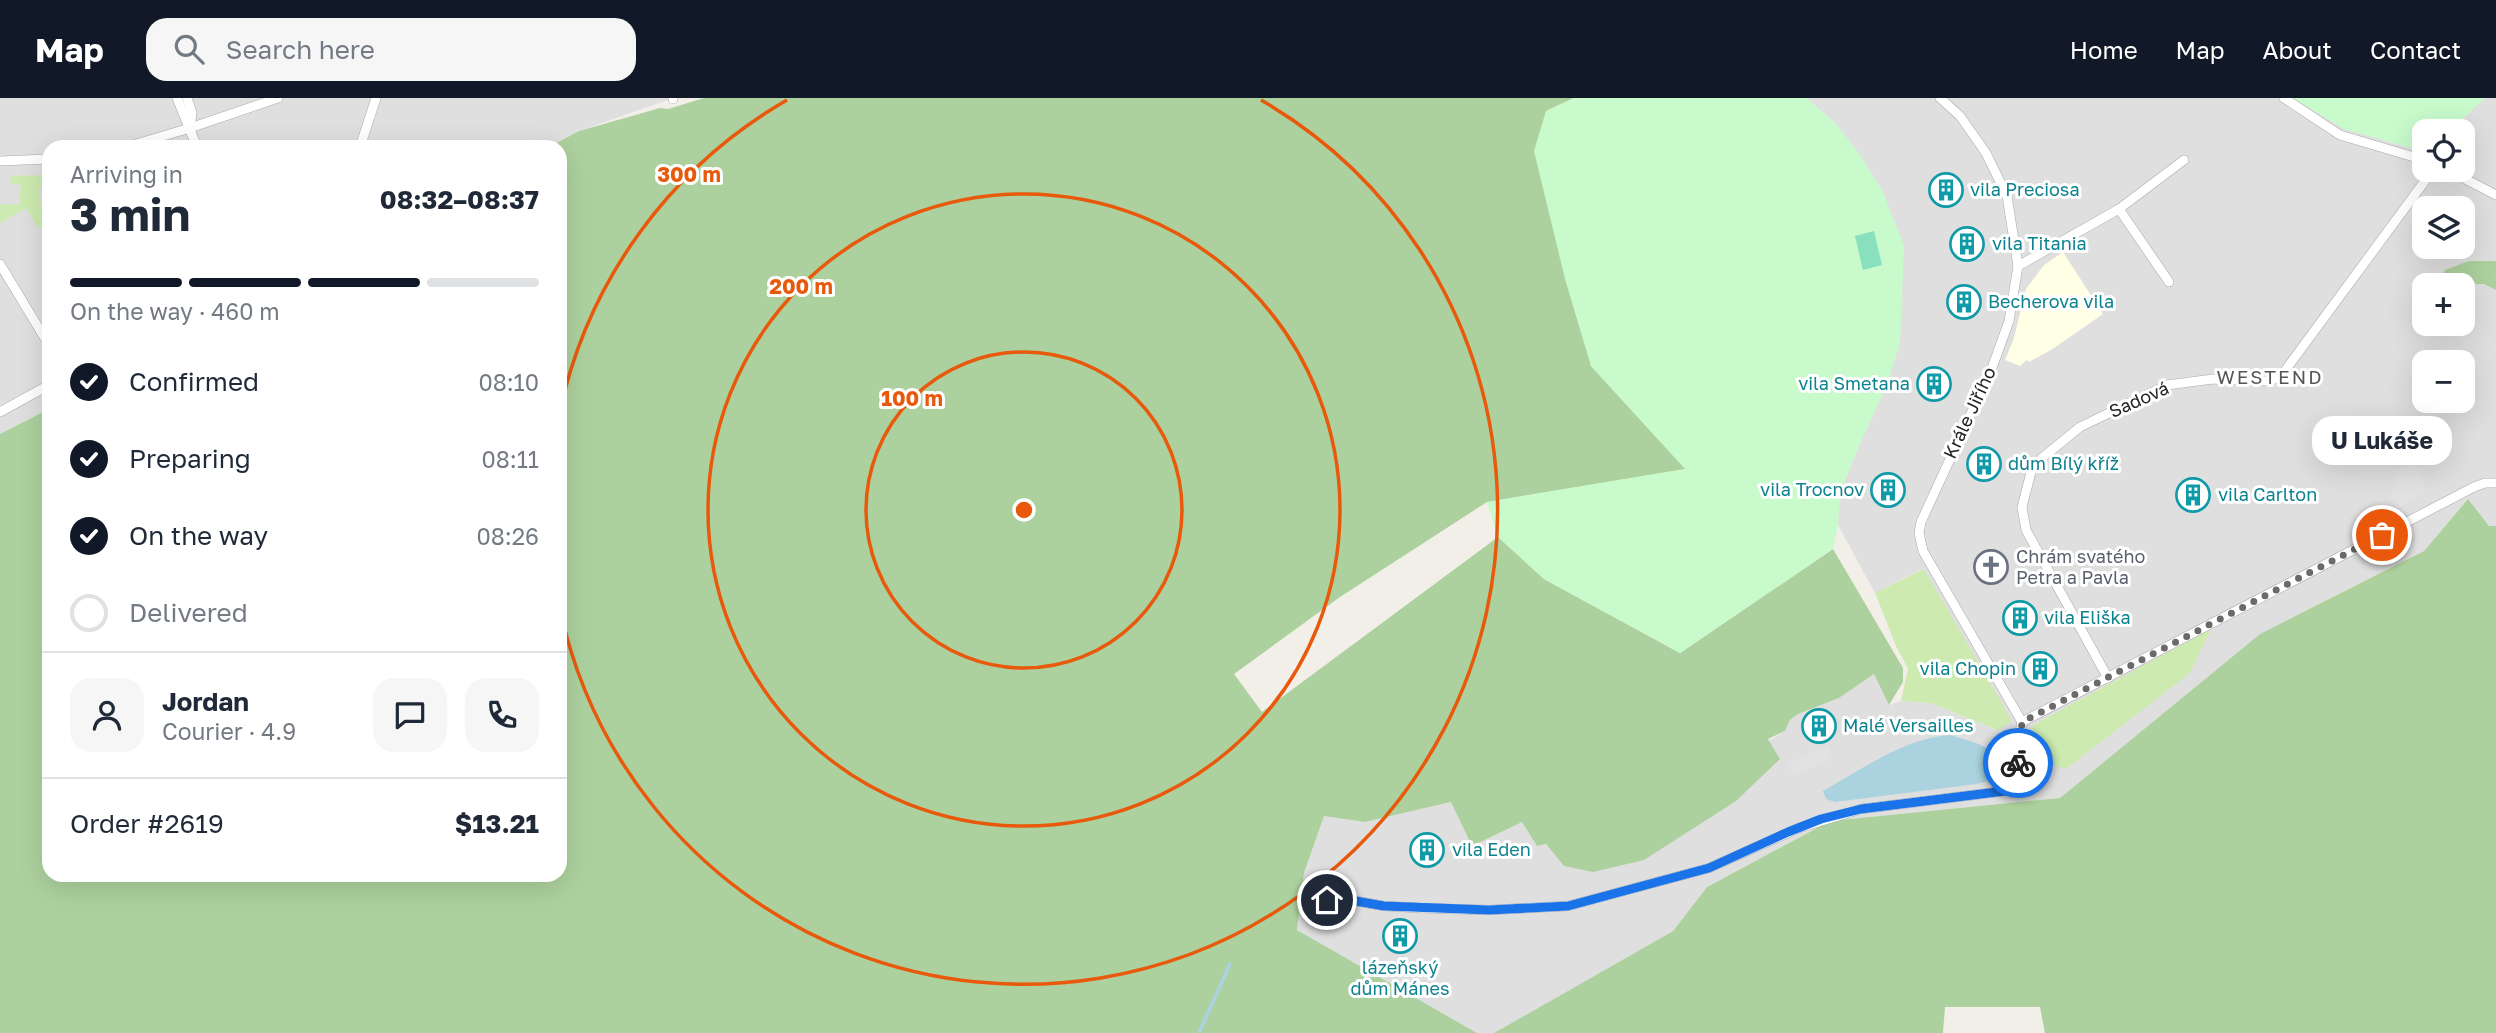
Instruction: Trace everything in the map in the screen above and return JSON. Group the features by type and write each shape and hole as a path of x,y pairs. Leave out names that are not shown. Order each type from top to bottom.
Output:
{"street":[{"path":"177,98 194,140"},
{"path":"187,98 192,113 190,128"},
{"path":"150,140 278,98"},
{"path":"361,140 376,98"},
{"name":"Krále Jiřího","path":"1940,98 1960,116 1986,152 2007,196 2018,266 2009,321 1992,368 1954,447 1921,522 1919,533 1923,551 2022,722"},
{"path":"2284,98 2340,135 2412,156"},
{"path":"0,161 42,159"},
{"path":"2018,266 2119,209 2184,160"},
{"name":"Sadová","path":"2108,678 2026,530 2022,507 2031,472 2042,458 2080,427 2159,388 2213,379 2269,381 2281,376 2424,182"},
{"path":"2471,182 2496,195"},
{"path":"2119,209 2169,282"},
{"path":"0,264 42,333"},
{"path":"0,412 42,388"},
{"path":"1313,903 1339,898 1384,906 1421,908 1489,910 1568,906 1709,868 1788,832 1839,814 2005,791 2017,775 2022,722 2474,487 2496,483"}],"shaded area":[{"path":"0,98 673,98 579,131 562,140 42,140 42,413 0,434"},
{"path":"1806,98 2496,98 2496,526 2489,526 2467,500 2424,551 2260,634 2060,798 1830,821 1707,887 1673,931 1494,1033 1477,1033 1297,930 1304,873 1324,816 1365,822 1452,802 1522,822 1537,846 1546,844 1564,866 1785,731 1790,720 1798,714 1839,698 1874,674 1890,705 1901,701 1931,703 1997,730 1923,569 1875,593 1838,525 1840,493 1888,382 1835,123"},
{"path":"2063,252 2103,314 2029,362 2027,360 2020,366 2005,360 2014,338 2026,289 2044,265"},
{"path":"2416,463 2427,490 2405,502 2398,512 2391,511 2398,499 2391,500 2397,469 2404,469"},
{"path":"1828,745 1831,751 1827,760 1794,776 1788,764"}],"green space":[{"path":"704,98 1574,98 1546,111 1591,366 1686,469 1487,502 1340,597 1234,674 1262,712 1498,537 1544,579 1680,653 1833,549 1903,668 1903,682 1889,705 1874,674 1839,698 1798,714 1790,720 1785,731 1768,739 1780,759 1736,801 1644,860 1593,872 1564,866 1546,844 1537,846 1522,822 1472,846 1451,802 1365,822 1324,816 1304,873 1297,930 1477,1033 0,1033 0,434 42,413 42,882 567,882 567,140 562,140 579,131 660,108 668,109"},
{"path":"1574,98 1806,98 1835,123 1859,153 1883,192 1904,246 1900,343 1888,382 1840,493 1833,549 1680,653 1544,579 1498,537 1487,502 1685,469 1591,366 1565,279 1534,151 1546,111"},
{"path":"2292,98 2485,98 2463,119 2412,119 2412,149 2344,129"},
{"path":"42,175 42,187 39,188 42,226 38,228 26,208 0,223 0,204 19,205 21,185 10,184 11,176"},
{"path":"1874,231 1882,265 1863,270 1855,236"},
{"path":"2469,261 2496,261 2496,290 2484,284 2475,284 2475,273 2443,273"},
{"path":"2468,499 2489,526 2496,526 2496,1033 2045,1033 2040,1007 1945,1007 1943,1033 1494,1033 1673,931 1707,887 1830,821 2060,798 2260,634 2424,551"},
{"path":"1924,569 2012,721 1997,730 1931,703 1901,701 1908,669 1875,593"},
{"path":"2211,629 2190,673 2066,769 2052,765 2026,783 2029,770 2032,770 2033,759 2030,758 2029,747 2033,725"}],"water":[{"name":"Malé Versailles","path":"1950,735 1978,744 1994,753 1999,768 1995,779 1977,784 1835,802 1826,799 1823,791 1884,756 1917,742"}],"waterway":[{"path":"1199,1033 1230,964"}],"way so far":[{"path":"2018,763 2022,722 2382,535"}],"place":[{"name":"vila Preciosa","path":"1946,190"},
{"name":"vila Titania","path":"1967,244"},
{"name":"Becherova vila","path":"1964,302"},
{"name":"vila Smetana","path":"1934,384"},
{"name":"dům Bílý kříž","path":"1984,464"},
{"name":"vila Trocnov","path":"1888,490"},
{"name":"vila Carlton","path":"2193,495"},
{"name":"U Lukáše","path":"2382,535"},
{"name":"Chrám svatého Petra a Pavla","path":"1991,567"},
{"name":"vila Eliška","path":"2020,618"},
{"name":"vila Chopin","path":"2040,669"},
{"name":"Malé Versailles","path":"1819,726"},
{"name":"vila Eden","path":"1427,850"},
{"name":"lázeňský dům Mánes","path":"1400,936"}],"district":[{"name":"WESTEND","path":"2270,377"}],"route":[{"path":"1327,900 1339,898 1384,906 1489,910 1568,906 1709,868 1788,832 1839,814 2005,791 2017,775 2018,763"}]}
